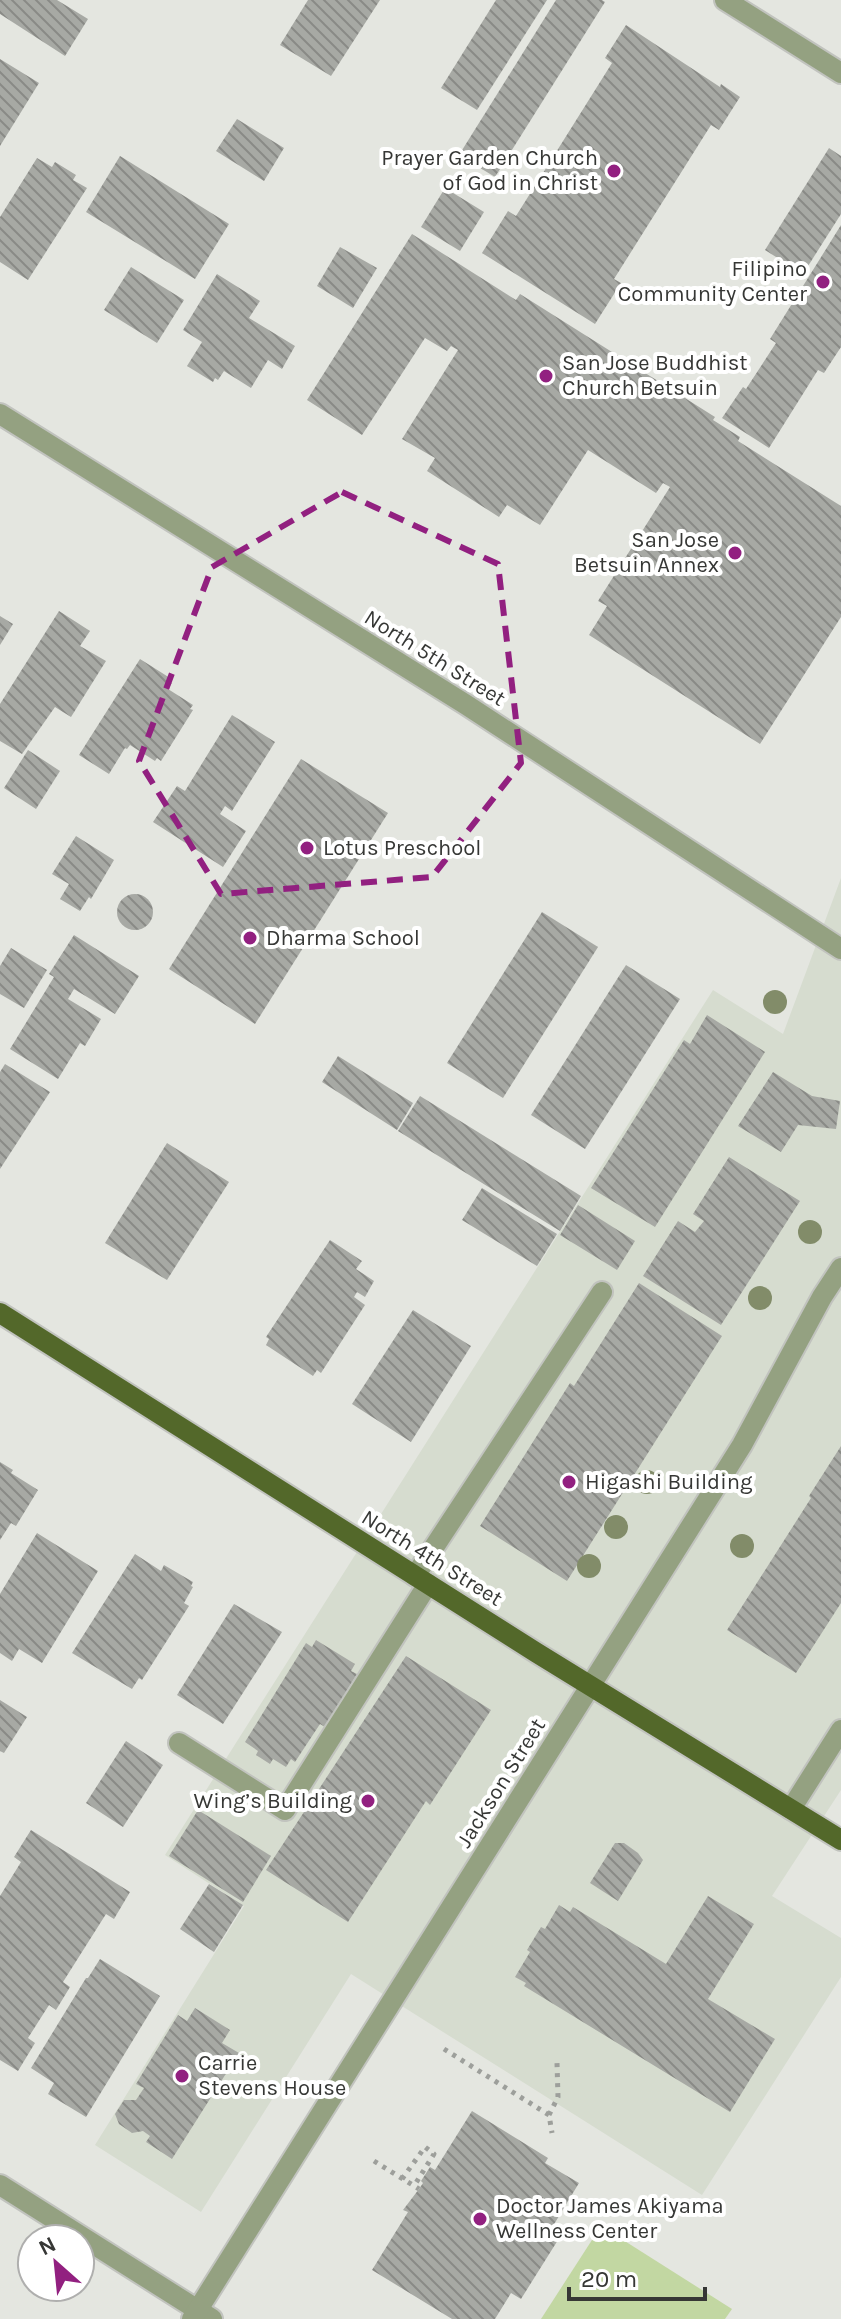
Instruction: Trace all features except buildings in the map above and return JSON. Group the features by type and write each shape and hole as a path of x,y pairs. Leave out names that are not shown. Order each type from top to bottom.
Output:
{"main road":[{"name":"North 4th Street","path":"0,1313 841,1840"}],"street":[{"path":"725,0 841,73"},
{"name":"North 5th Street","path":"0,414 465,704 841,949"},
{"name":"Jackson Street","path":"201,2316 742,1445 822,1297 841,1268"},
{"path":"179,1743 285,1810 422,1580 602,1292"},
{"path":"791,1809 841,1730"},
{"path":"0,2185 201,2316"}],"path":[{"path":"444,2049 549,2115"},
{"path":"552,2133 549,2115 558,2097 557,2063 560,2059"},
{"path":"374,2161 402,2179 416,2187 434,2154 425,2147 402,2179"}],"highlighted area":[{"path":"342,492 498,564 521,763 432,877 221,894 139,761 212,567"}],"shaded area":[{"path":"841,878 841,1790 772,1896 841,1938 841,1977 702,2195 351,1974 201,2212 95,2145 244,1906 165,1855 713,990 783,1034"}],"green space":[{"path":"601,2226 732,2309 725,2319 541,2319"}],"place":[{"name":"Prayer Garden Church of God in Christ","path":"614,171"},
{"name":"Filipino Community Center","path":"823,282"},
{"name":"San Jose Buddhist Church Betsuin","path":"546,376"},
{"name":"San Jose Betsuin Annex","path":"735,553"},
{"name":"Lotus Preschool","path":"307,848"},
{"name":"Dharma School","path":"250,938"},
{"name":"Higashi Building","path":"569,1482"},
{"name":"Wing’s Building","path":"368,1801"},
{"name":"Carrie Stevens House","path":"182,2076"},
{"name":"Doctor James Akiyama Wellness Center","path":"480,2219"}]}
